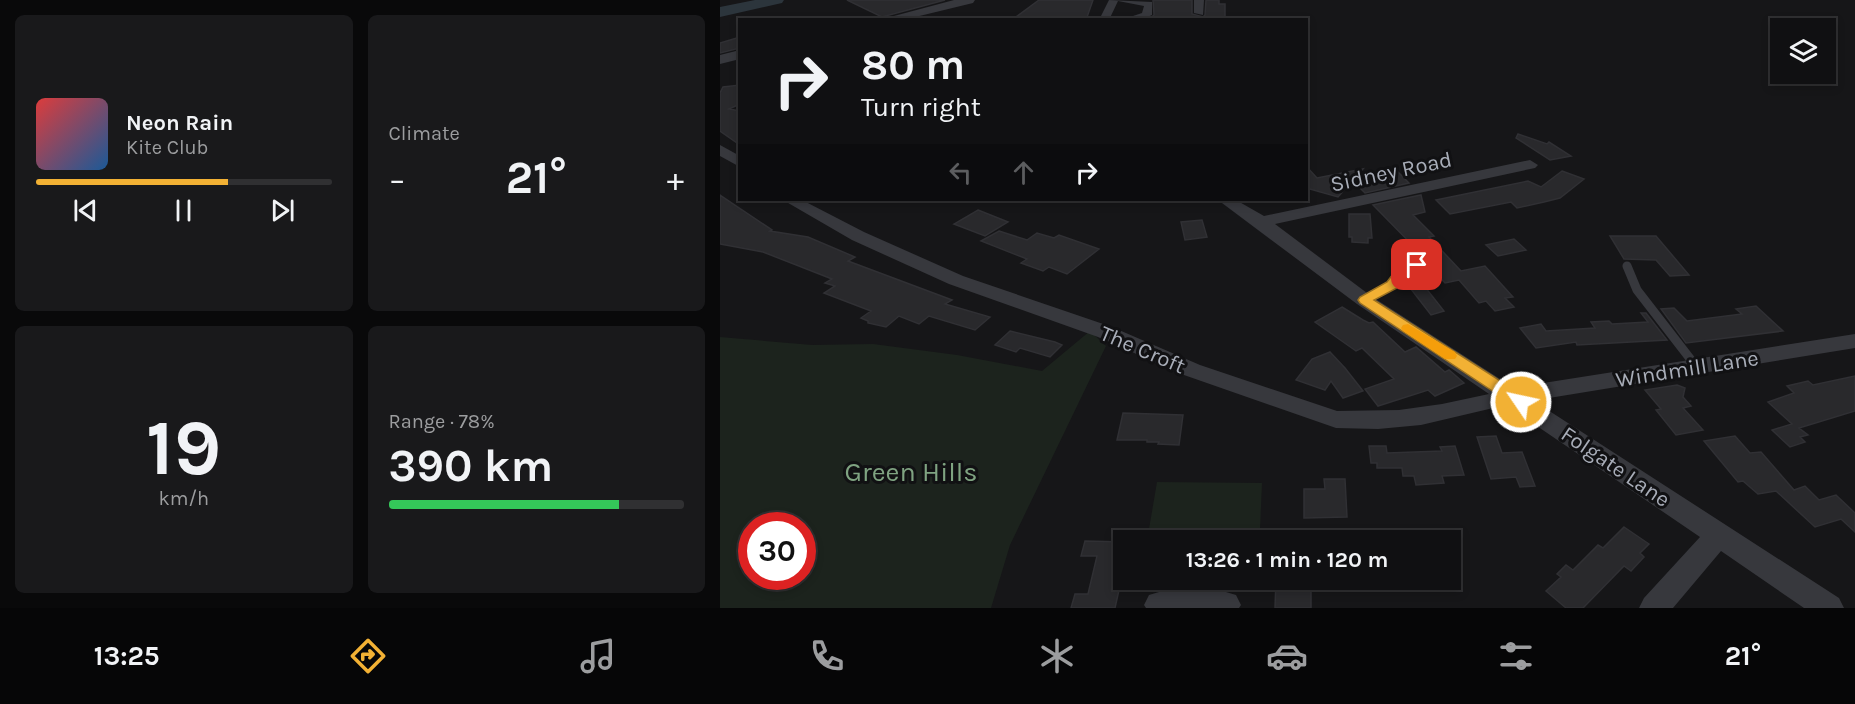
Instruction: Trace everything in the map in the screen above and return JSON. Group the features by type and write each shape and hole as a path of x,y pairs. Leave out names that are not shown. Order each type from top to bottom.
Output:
{"street":[{"path":"893,18 969,0"},
{"path":"1105,18 1114,0"},
{"path":"1122,0 1149,4 1147,15 1134,18"},
{"path":"1199,0 1199,14"},
{"path":"720,60 738,55"},
{"path":"720,149 738,162"},
{"name":"Sidney Road","path":"1261,222 1530,165"},
{"name":"The Croft","path":"793,201 858,236 956,280 1105,332 1192,370 1336,419 1394,420 1461,409 1504,398 1515,398"},
{"name":"Folgate Lane","path":"1228,201 1261,222 1364,300 1829,608"},
{"name":"Windmill Lane","path":"1515,398 1537,392 1695,365 1855,341"},
{"path":"1654,608 1718,535"},
{"path":"1159,605 1193,607 1226,605"}],"lane":[{"path":"1364,300 1392,285 1403,269 1417,265"},
{"path":"1628,266 1637,290 1695,365"}],"green space":[{"name":"Green Hills","path":"1090,331 1106,346 1010,545 991,608 720,608 720,337 812,345 873,344 957,355 1042,371"},
{"path":"1157,482 1262,483 1260,530 1149,529"}],"building":[{"path":"847,0 945,0 882,17"},
{"path":"1039,0 1093,0 1087,18 1015,18"},
{"path":"1153,0 1192,0 1192,14 1203,17 1206,0 1219,0 1219,4 1225,4 1225,17 1221,18 1150,18 1154,15"},
{"path":"738,38 738,48 720,53 720,43"},
{"path":"738,85 738,105 729,109 738,111 738,144 720,131 720,93 723,87"},
{"path":"1518,134 1547,144 1549,142 1571,156 1550,160 1516,138"},
{"path":"1308,168 1317,178 1363,169 1338,197 1308,189"},
{"path":"1387,168 1394,168 1409,183 1365,193 1354,182 1385,176"},
{"path":"1562,171 1584,179 1560,198 1544,202 1517,208 1511,202 1450,214 1436,200 1528,181 1541,187"},
{"path":"720,195 772,230 770,231 808,237 855,257 848,261 952,300 945,304 990,317 975,330 929,316 919,324 899,316 886,327 868,323 861,318 871,311 824,293 835,286 825,283 832,279 763,252 720,244"},
{"path":"1421,195 1425,212 1413,215 1434,236 1429,237 1461,271 1485,266 1513,297 1505,298 1514,307 1495,311 1486,301 1479,303 1459,280 1445,283 1429,266 1432,265 1373,205"},
{"path":"978,210 1008,222 985,236 954,224"},
{"path":"1349,214 1370,214 1372,238 1368,238 1368,243 1352,242 1352,237 1349,237"},
{"path":"1202,220 1207,237 1185,240 1181,222"},
{"path":"999,231 1027,240 1037,233 1054,238 1059,235 1099,249 1067,274 1049,267 1043,271 1021,263 1027,259 981,241"},
{"path":"1610,236 1656,236 1689,275 1670,276 1656,260 1624,259"},
{"path":"1514,239 1526,250 1498,256 1486,245"},
{"path":"1412,273 1444,311 1431,315 1404,280"},
{"path":"1756,306 1783,331 1686,343 1661,309 1674,308 1687,321 1742,314 1736,309"},
{"path":"1342,307 1369,323 1373,322 1405,352 1416,347 1445,372 1449,370 1464,383 1435,396 1428,390 1378,406 1365,389 1394,379 1362,348 1356,351 1315,322"},
{"path":"1641,313 1646,313 1667,340 1577,345 1576,342 1536,348 1520,328 1541,324 1546,331 1595,328 1591,322 1609,321 1612,324 1648,322"},
{"path":"1010,331 1062,345 1050,357 1020,348 1016,352 995,345"},
{"path":"1330,352 1363,391 1343,398 1331,381 1325,390 1296,380 1312,359"},
{"path":"1855,376 1855,411 1799,428 1808,435 1800,437 1805,442 1790,447 1772,430 1792,424 1768,402 1794,393 1787,386 1808,381 1813,385"},
{"path":"1677,385 1685,388 1683,397 1691,406 1683,408 1703,430 1676,435 1656,410 1661,409 1645,390"},
{"path":"1123,413 1183,415 1179,445 1158,444 1159,442 1147,442 1147,440 1117,440"},
{"path":"1496,436 1502,453 1522,452 1535,486 1520,487 1516,477 1491,479 1477,437"},
{"path":"1735,436 1750,453 1761,452 1794,490 1805,486 1819,500 1836,495 1855,513 1855,532 1841,519 1815,527 1776,491 1758,494 1743,481 1738,482 1704,441"},
{"path":"1369,446 1386,446 1387,453 1442,451 1440,447 1455,446 1464,475 1442,476 1444,483 1416,485 1414,476 1403,476 1402,468 1377,468 1377,463 1371,463"},
{"path":"1324,479 1345,479 1347,517 1304,518 1304,489 1325,489"},
{"path":"1624,527 1649,544 1640,553 1644,557 1631,571 1624,566 1583,608 1566,608 1546,591 1561,577 1557,574 1566,565 1573,570 1598,545 1603,548"},
{"path":"1085,541 1113,542 1113,590 1119,590 1115,608 1071,608 1075,594 1088,594 1097,556 1081,556"},
{"path":"1276,590 1311,590 1311,608 1275,608"}],"waterway":[{"path":"720,12 777,0"}],"slow traffic":[{"path":"1408,328 1450,356"}],"route":[{"path":"1417,265 1403,269 1397,281 1392,285 1364,300 1521,402"}]}
